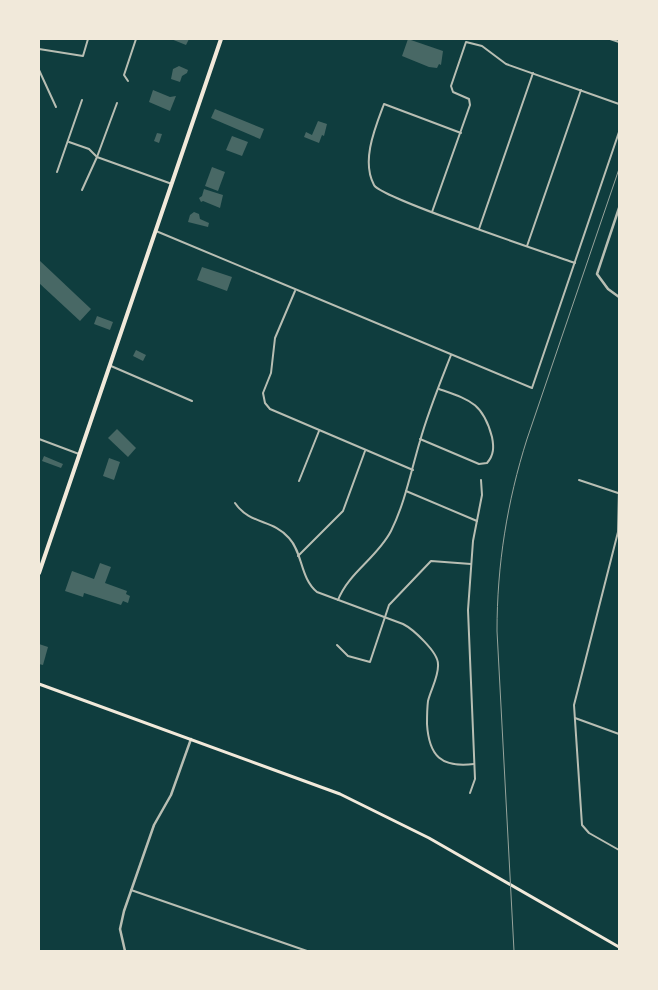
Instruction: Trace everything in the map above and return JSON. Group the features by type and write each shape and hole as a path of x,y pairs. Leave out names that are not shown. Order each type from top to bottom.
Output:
{"main road":[{"path":"39,573 221,39"},
{"path":"39,684 340,794 423,834 619,947"}],"street":[{"path":"39,49 83,56 88,39"},
{"path":"128,82 124,75 136,39"},
{"path":"610,39 619,42"},
{"path":"432,212 461,133 470,102 467,97 453,92 452,82 466,42 482,46 506,64 619,104"},
{"path":"39,70 56,108"},
{"path":"479,228 534,74"},
{"path":"526,246 581,90"},
{"path":"57,172 82,100"},
{"path":"82,190 97,157 117,103"},
{"path":"461,133 384,104 371,142 370,175 374,187 385,194 432,212 575,263"},
{"path":"156,231 295,291 362,316 532,388 619,132"},
{"path":"68,142 89,150 97,157 172,184"},
{"path":"619,208 597,274 608,289 619,297"},
{"path":"295,291 274,343 271,373 263,393 265,403 270,409 413,470"},
{"path":"338,600 350,579 385,541 397,518 413,470 420,439 451,355"},
{"path":"110,366 192,401"},
{"path":"420,439 479,464 485,464 491,458 493,448 488,420 472,402 438,389"},
{"path":"299,481 319,430"},
{"path":"39,439 78,454"},
{"path":"298,556 343,511 365,450"},
{"path":"470,794 475,779 468,620 471,564 482,494 481,480"},
{"path":"579,480 618,493"},
{"path":"619,489 618,532 574,705 580,816 584,829 619,850"},
{"path":"405,491 477,521"},
{"path":"235,503 243,514 282,532 292,542 310,584 318,592 403,624 415,632 437,659 437,671 427,712 428,740 438,757 457,764 474,764"},
{"path":"337,645 348,656 370,662 388,605 432,561 471,564"},
{"path":"575,718 619,734"},
{"path":"125,951 120,929 131,890 154,825 174,789 191,739"},
{"path":"131,890 307,951"}],"building":[{"path":"171,39 189,39 186,45"},
{"path":"408,39 443,51 441,65 439,64 437,68 429,67 402,56"},
{"path":"179,66 188,70 182,76 180,82 171,79 173,69"},
{"path":"153,90 170,97 176,96 170,111 149,102"},
{"path":"215,109 264,129 260,139 211,118"},
{"path":"318,121 327,124 324,136 322,135 319,143 304,137 306,132 312,135"},
{"path":"157,133 162,134 159,143 154,141"},
{"path":"232,136 248,142 242,156 226,150"},
{"path":"212,167 225,172 218,191 205,186"},
{"path":"204,189 223,195 220,208 203,201 201,202 199,198 202,196"},
{"path":"194,212 199,214 200,219 209,223 208,227 188,222 190,215"},
{"path":"39,260 91,309 80,321 39,283"},
{"path":"202,267 232,277 227,291 197,280"},
{"path":"97,316 113,322 110,330 94,324"},
{"path":"136,350 146,355 143,361 133,356"},
{"path":"117,429 136,448 128,457 108,438"},
{"path":"44,456 63,464 61,468 42,461"},
{"path":"109,458 120,462 114,480 103,476"},
{"path":"100,563 111,567 105,583 127,591 126,594 130,596 128,603 123,601 121,605 84,593 83,597 65,591 72,571 94,579"},
{"path":"39,644 48,647 43,665 39,664"}],"railway":[{"path":"514,951 497,631 497,606 504,534 514,486 527,439 619,169"}]}
